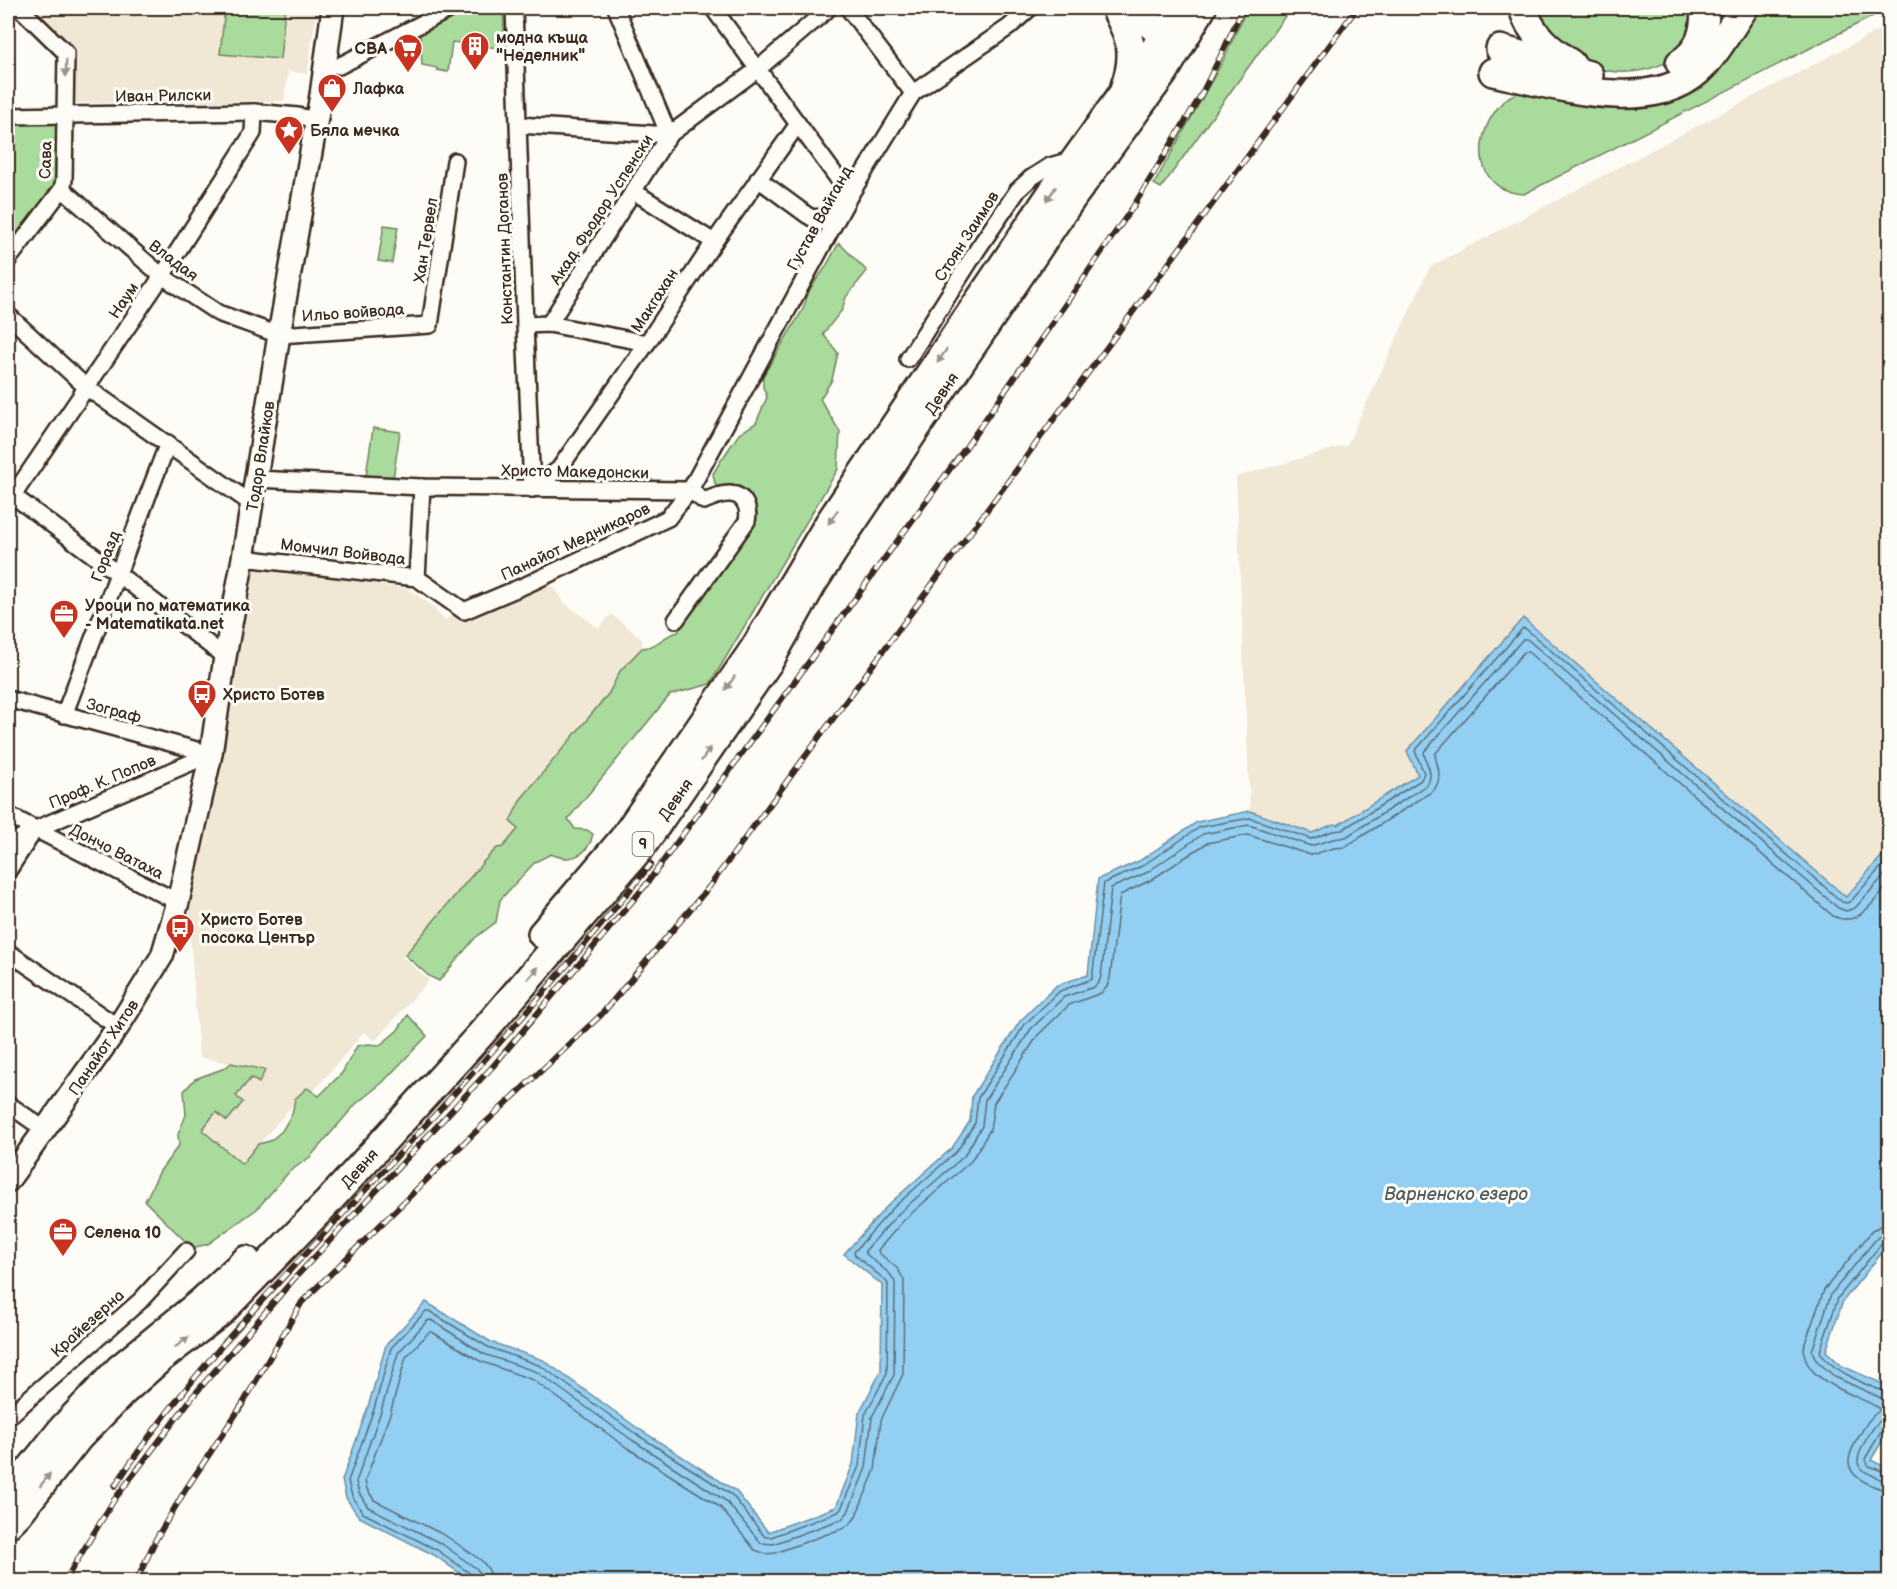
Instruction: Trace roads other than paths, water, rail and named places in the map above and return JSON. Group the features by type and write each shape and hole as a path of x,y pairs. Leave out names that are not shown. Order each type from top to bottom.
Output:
{"highway":[{"path":"1123,12 1147,13 1168,8"},
{"name":"Девня","path":"8,1524 80,1437 122,1393 161,1358 220,1313 326,1204 481,1034 642,846 770,660 813,583 844,535 1072,198 1168,47 1183,8"},
{"name":"Девня","path":"8,1497 63,1428 119,1369 223,1283 320,1188 460,1033 623,839 754,649 829,523 1077,158 1122,95 1202,8"},
{"path":"1523,8 1530,26 1546,46 1587,74"},
{"path":"1706,8 1701,42 1687,59 1677,66 1654,75 1631,80 1605,80 1587,74 1497,61 1606,94 1636,94 1654,91 1680,82 1701,69 1744,8"},
{"path":"1123,12 1157,30 1168,47"},
{"path":"1122,95 1132,62 1123,12"}],"street":[{"name":"Сава","path":"8,260 62,189 64,180 66,53 20,8"},
{"name":"Тодор Влайков","path":"178,902 211,754 225,657 317,120 333,8"},
{"path":"339,66 436,12 452,8"},
{"name":"Константин Доганов","path":"514,8 532,489"},
{"path":"519,125 669,135 616,8"},
{"path":"713,8 850,195 823,217 812,218"},
{"name":"Акад. Фьодор Успенски","path":"549,324 669,135 758,69 829,8"},
{"path":"848,8 913,93"},
{"name":"Густав Вайганд","path":"690,490 850,195 913,93 1009,27 1030,8"},
{"name":"Иван Рилски","path":"8,116 254,112 317,120"},
{"name":"Наум","path":"9,497 162,276 253,133 254,112"},
{"name":"Макгахан","path":"532,489 560,470 714,242 798,124"},
{"name":"Стоян Заимов","path":"908,359 1018,190 1050,166 1077,158"},
{"name":"Хан Тервел","path":"430,325 456,160"},
{"path":"758,179 812,218 832,229"},
{"name":"Владая","path":"62,189 162,276 218,313 279,335"},
{"path":"633,191 714,242"},
{"path":"8,315 86,387 252,504"},
{"path":"525,325 549,324 647,343"},
{"name":"Ильо войвода","path":"279,335 430,325"},
{"name":"Горазд","path":"64,715 168,443"},
{"name":"Христо Македонски","path":"256,479 422,487 690,490 704,501 725,494 736,495 745,502 748,514 743,526 676,620"},
{"path":"417,578 422,487"},
{"name":"Панайот Медникаров","path":"464,610 528,584 668,518 690,490"},
{"path":"9,497 117,573 225,657"},
{"name":"Момчил Войвода","path":"243,558 417,578 464,610"},
{"name":"Зограф","path":"8,699 211,754"},
{"name":"Проф. К. Попов","path":"8,845 36,830 211,754"},
{"name":"Дончо Ватаха","path":"8,815 178,902"},
{"path":"8,871 36,830"},
{"name":"Панайот Хитов","path":"8,1181 118,1027 162,956 178,902"},
{"path":"8,952 118,1027"},
{"path":"8,1104 45,1130"},
{"name":"Кpaйeзepнa","path":"8,1417 140,1300 186,1251"}],"water":[{"name":"Варненско езеро","path":"1523,618 1846,897 1889,848 1889,1244 1843,1301 1826,1351 1842,1366 1888,1386 1889,1389 1889,1429 1871,1460 1889,1469 1889,1581 472,1582 434,1555 359,1517 346,1498 342,1480 368,1407 386,1345 426,1302 491,1342 543,1360 639,1429 736,1491 768,1532 836,1507 853,1464 859,1413 881,1371 882,1285 844,1254 888,1205 952,1148 970,1121 972,1096 1020,1021 1057,985 1088,975 1098,879 1139,861 1197,822 1250,811 1312,833 1334,824 1338,825 1418,775 1407,751"}],"railway":[{"path":"64,1582 114,1500 194,1395 293,1280 494,1065 645,886 966,447 1133,207 1200,97 1243,8"},
{"path":"136,1582 156,1539 242,1405 302,1302 470,1137 601,1015 709,887 1357,8"},
{"path":"115,1486 177,1401 244,1320 489,1055 651,864"}],"place":[{"name":"модна къща \"Неделник\"","path":"475,72"},
{"name":"CBA","path":"408,74"},
{"name":"Лафка","path":"332,114"},
{"name":"Бяла мечка","path":"289,156"},
{"name":"Уроци по математика - Matematikata.net","path":"64,640"},
{"name":"Христо Ботев","path":"202,720"},
{"name":"Христо Ботев посока Център","path":"180,954"},
{"name":"Селена 10","path":"63,1258"}]}
